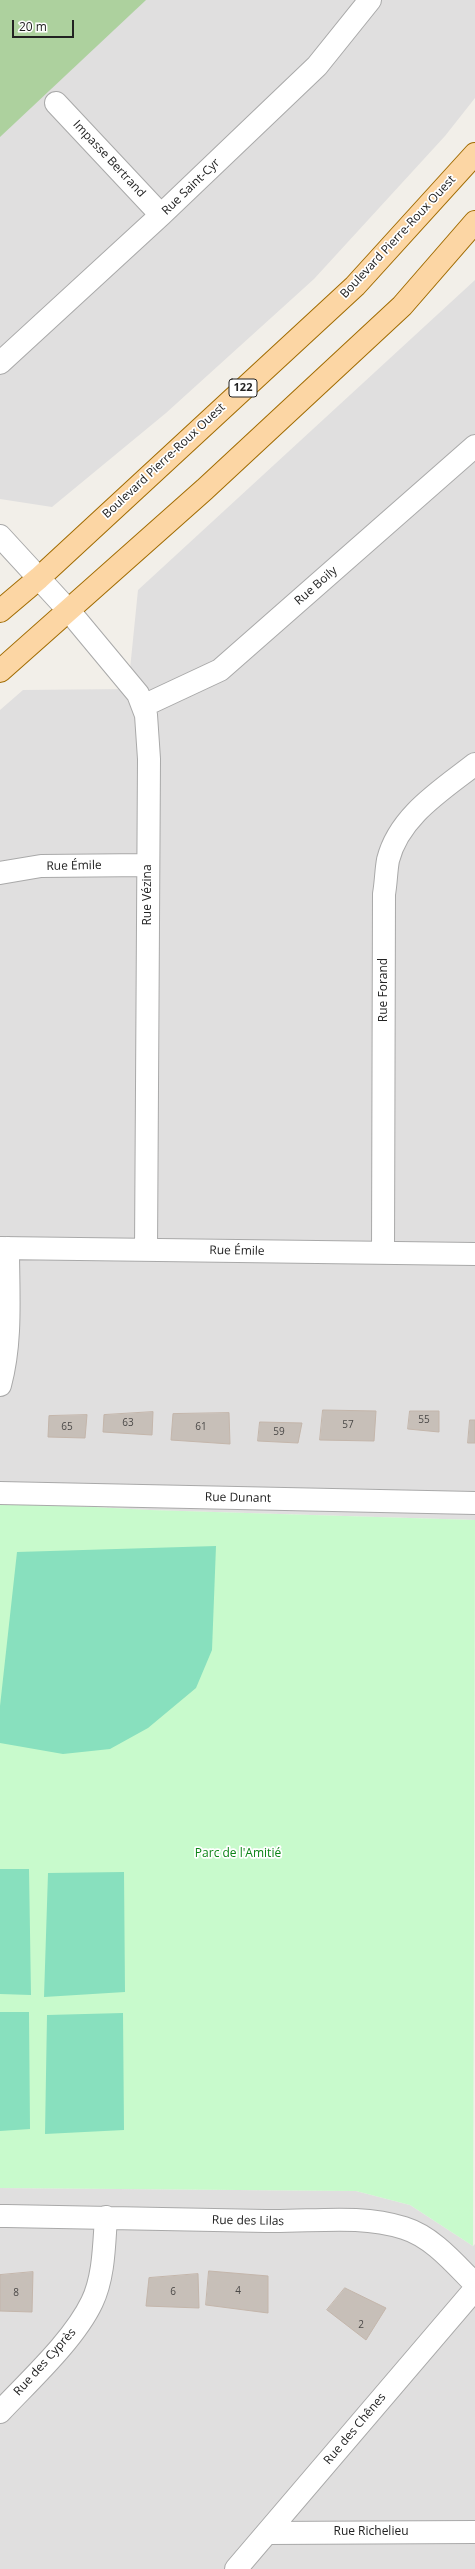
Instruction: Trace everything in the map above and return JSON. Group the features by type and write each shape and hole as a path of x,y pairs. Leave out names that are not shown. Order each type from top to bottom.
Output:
{"main road":[{"name":"Boulevard Pierre-Roux Ouest","path":"0,611 39,578 354,286 475,154"},
{"path":"0,671 205,489 402,306 475,222"}],"street":[{"name":"Rue Saint-Cyr","path":"0,363 161,215 317,66 370,0"},
{"name":"Impasse Bertrand","path":"56,103 161,215"},
{"name":"Rue Boily","path":"143,706 220,670 475,446"},
{"name":"Rue Vézina","path":"0,536 69,611 138,694 146,715 149,759 146,1250"},
{"name":"Rue Forand","path":"383,1253 384,894 389,859 407,822 420,808 475,764"},
{"name":"Rue Émile","path":"0,873 40,866 148,865"},
{"name":"Rue Émile","path":"4,1248 475,1254"},
{"path":"0,1385 5,1367 8,1310 4,1248"},
{"name":"Rue Dunant","path":"0,1493 475,1503"},
{"name":"Rue des Lilas","path":"0,2216 288,2222 367,2219 406,2228 426,2240 444,2254 475,2284"},
{"name":"Rue des Cyprès","path":"0,2412 73,2332 93,2301 102,2263 106,2218"},
{"name":"Rue des Chênes","path":"236,2569 475,2289"},
{"name":"Rue Richelieu","path":"267,2533 475,2532"}],"shaded area":[{"path":"0,0 475,0 475,98 445,136 314,279 166,413 52,507 0,499"},
{"path":"475,280 475,1520 150,1510 0,1502 0,710 23,690 128,689 138,590"},
{"path":"0,2188 356,2191 410,2205 473,2246 475,2244 475,2569 0,2569"}],"green space":[{"path":"0,0 146,0 0,137"},
{"name":"Parc de l'Amitié","path":"0,1502 150,1510 475,1520 473,2246 410,2205 356,2191 0,2188"},
{"path":"216,1546 212,1650 196,1688 148,1728 110,1749 63,1754 0,1743 0,1706 17,1552"},
{"path":"0,1869 29,1869 31,1995 0,1994"},
{"path":"124,1872 125,1992 44,1997 48,1873"},
{"path":"0,2012 29,2012 30,2129 0,2131"},
{"path":"123,2013 124,2130 45,2134 47,2015"}],"building":[{"path":"323,1410 376,1411 374,1441 320,1440"},
{"path":"410,1411 439,1411 439,1432 408,1429"},
{"path":"153,1412 152,1435 103,1432 104,1415"},
{"path":"229,1413 230,1444 171,1440 173,1414"},
{"path":"87,1415 85,1438 48,1437 49,1416"},
{"path":"470,1420 475,1420 475,1443 468,1443"},
{"path":"260,1422 302,1423 298,1443 258,1441"},
{"path":"209,2271 268,2276 268,2313 206,2305"},
{"path":"33,2272 32,2312 0,2311 0,2275"},
{"path":"198,2274 199,2308 146,2306 149,2278"},
{"path":"345,2288 386,2308 366,2340 327,2310"}]}
